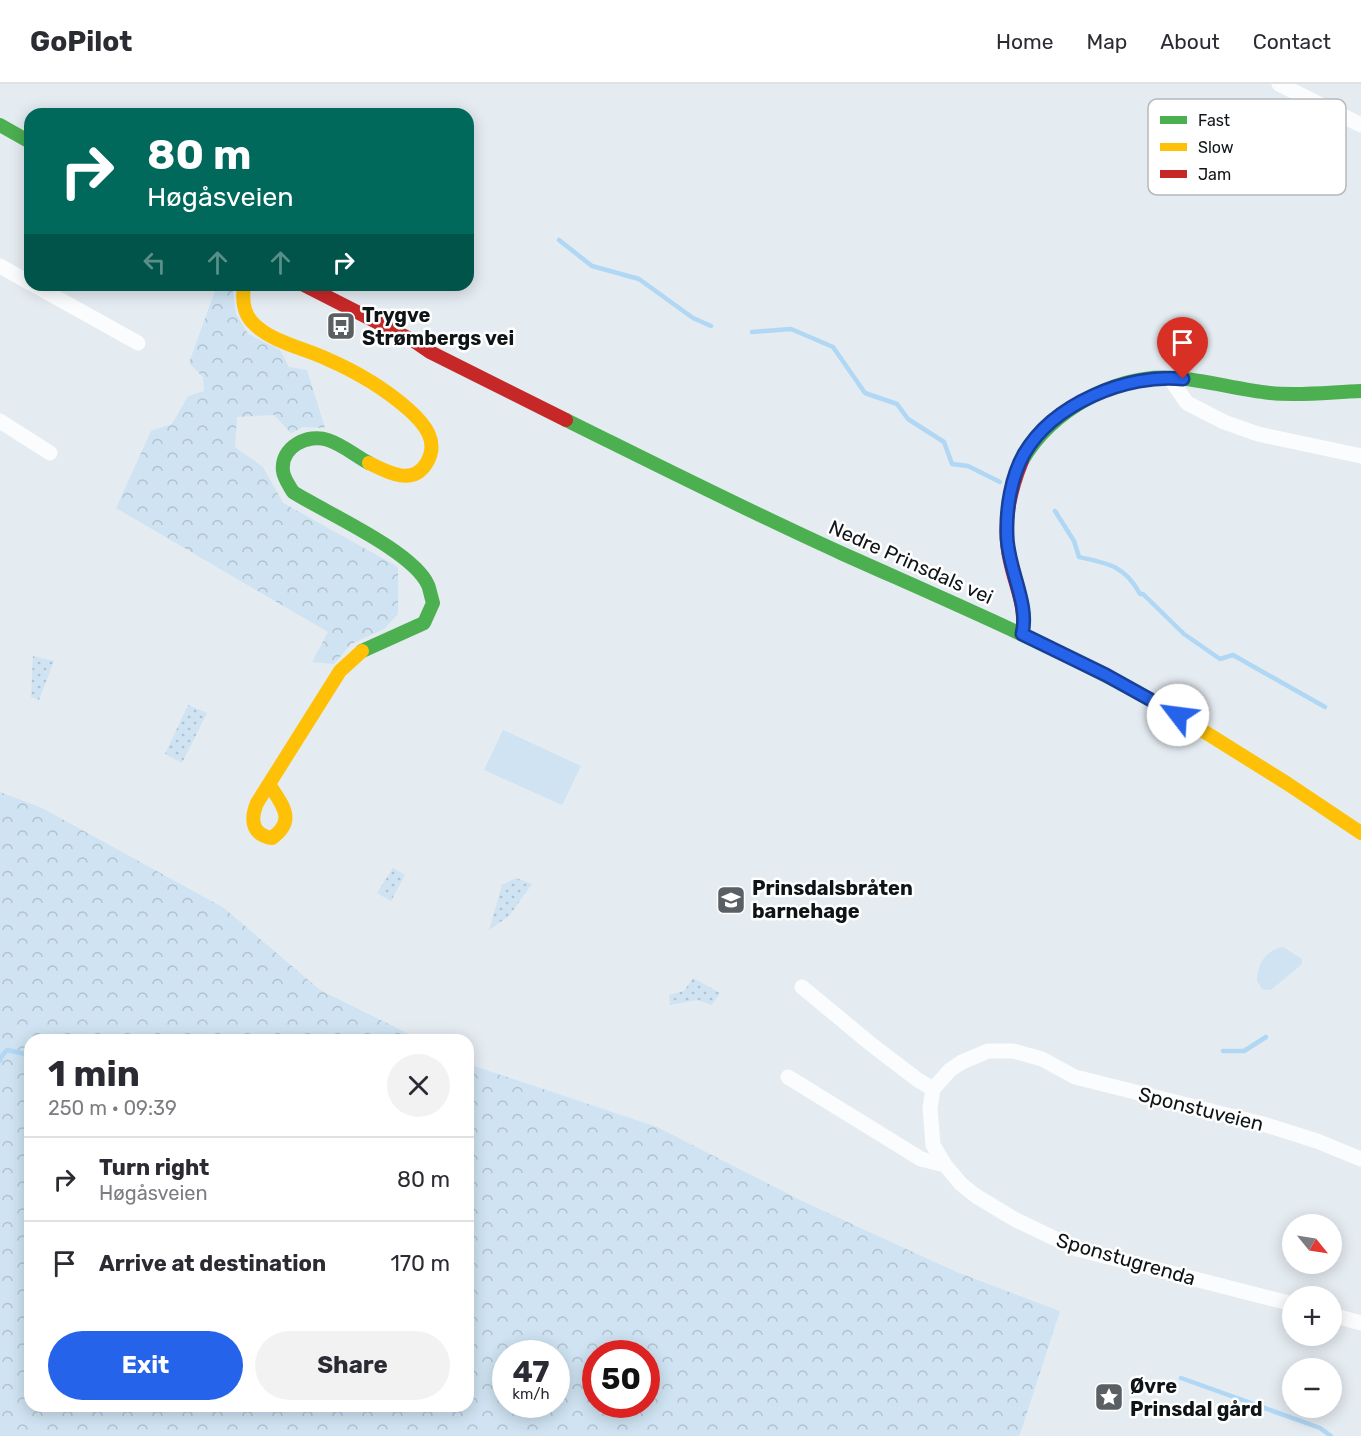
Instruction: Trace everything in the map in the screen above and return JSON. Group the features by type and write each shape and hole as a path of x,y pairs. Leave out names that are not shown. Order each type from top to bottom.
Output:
{"street":[{"path":"1279,84 1309,99"},
{"path":"1346,118 1361,125"},
{"path":"0,125 24,139"},
{"path":"0,266 24,280"},
{"path":"45,291 138,343"},
{"path":"243,291 244,308 255,326 352,371 374,384 394,398 417,420 430,434 433,443 424,467 409,476 392,473 320,438 303,439 285,456 283,475 285,482 293,492 394,550 424,580 431,593 432,604 430,615 424,623 371,645 352,658 335,680 269,784"},
{"name":"Nedre Prinsdals vei","path":"299,291 316,304 354,326 411,350 430,352"},
{"name":"Nedre Prinsdals vei","path":"316,291 414,340 430,352 768,518 1106,675 1170,710 1269,770 1361,833"},
{"path":"1022,634 1024,617 1009,557 1007,535 1010,499 1022,457 1043,429 1084,401 1130,382 1148,378 1169,377 1196,380 1269,393 1361,391"},
{"path":"1169,377 1187,403 1224,422 1258,434 1361,456"},
{"path":"0,421 50,453"},
{"path":"802,987 872,1046 933,1089"},
{"name":"Sponstuveien","path":"933,1089 950,1070 962,1062 988,1051 1013,1051 1042,1059 1075,1077 1263,1124 1361,1158"},
{"path":"788,1077 921,1159 945,1165"},
{"name":"Sponstugrenda","path":"933,1089 930,1108 933,1145 945,1165 961,1184 976,1196 1026,1225 1077,1249 1282,1301"},
{"path":"1342,1318 1361,1323"}],"green space":[{"path":"215,291 233,291 236,314 248,334 280,350 289,367 307,370 325,428 303,427 291,433 274,415 237,417 235,447 263,467 283,503 398,567 398,614 384,629 351,644 334,664 312,662 328,632 116,508 151,431 172,424 188,396 204,391 203,377 189,363"},
{"path":"33,656 54,661 39,700 31,697"},
{"path":"188,705 207,713 182,763 165,754"},
{"path":"503,730 581,766 562,805 484,770"},
{"path":"0,792 42,808 224,908 320,990 409,1034 24,1034 24,1412 474,1412 474,1066 657,1127 804,1202 954,1271 1060,1311 1018,1436 0,1436"},
{"path":"393,868 405,875 391,901 377,893"},
{"path":"516,878 532,884 509,916 489,930 502,885"},
{"path":"1283,947 1302,959 1302,964 1271,990 1262,989 1257,981 1261,964 1272,951"},
{"path":"693,978 720,993 712,1005 697,1000 670,1005 669,995 684,991"}],"waterway":[{"path":"559,240 592,266 639,279 693,318 711,326"},
{"path":"752,332 791,329 833,347 865,393 897,404 908,419 944,442 952,464 968,466 1000,482"},
{"path":"1055,511 1074,541 1079,557 1099,561 1122,572 1140,594 1143,594 1184,634 1220,659 1233,655 1325,707"},
{"path":"1223,1051 1244,1051 1266,1037"},
{"path":"0,1061 7,1050 24,1054"},
{"path":"1181,1378 1320,1428 1331,1436"}],"traffic: fast":[{"path":"0,125 24,139"},
{"path":"1022,461 1034,443 1068,411 1108,389 1130,382 1153,378 1175,378 1281,394 1361,391"},
{"path":"566,420 772,521 1058,652 1184,719"},
{"path":"362,651 424,623 433,603 428,585 419,572 387,546 293,492 284,477 283,462 286,455 297,444 304,440 320,438 339,445 369,463"}],"traffic: slow":[{"path":"244,291 245,310 260,330 278,340 338,364 370,381 408,409 429,434 430,456 420,471 414,474 399,475 369,463"},
{"path":"269,784 285,812 284,825 272,838 260,834 254,826 257,803 340,671 362,651"},
{"path":"1184,719 1361,833"}],"traffic: jam":[{"path":"316,291 414,341 430,352 566,420"},
{"path":"1022,461 1010,498 1007,523 1010,561 1022,606 1022,634"}],"place":[{"name":"Trygve Strømbergs vei","path":"341,326"},
{"name":"Prinsdalsbråten barnehage","path":"731,900"},
{"name":"Øvre Prinsdal gård","path":"1109,1397"}],"route":[{"path":"1178,715 1058,650 1022,634 1024,617 1007,547 1007,522 1015,476 1022,457 1043,429 1084,401 1130,382 1160,377 1183,379"}]}
